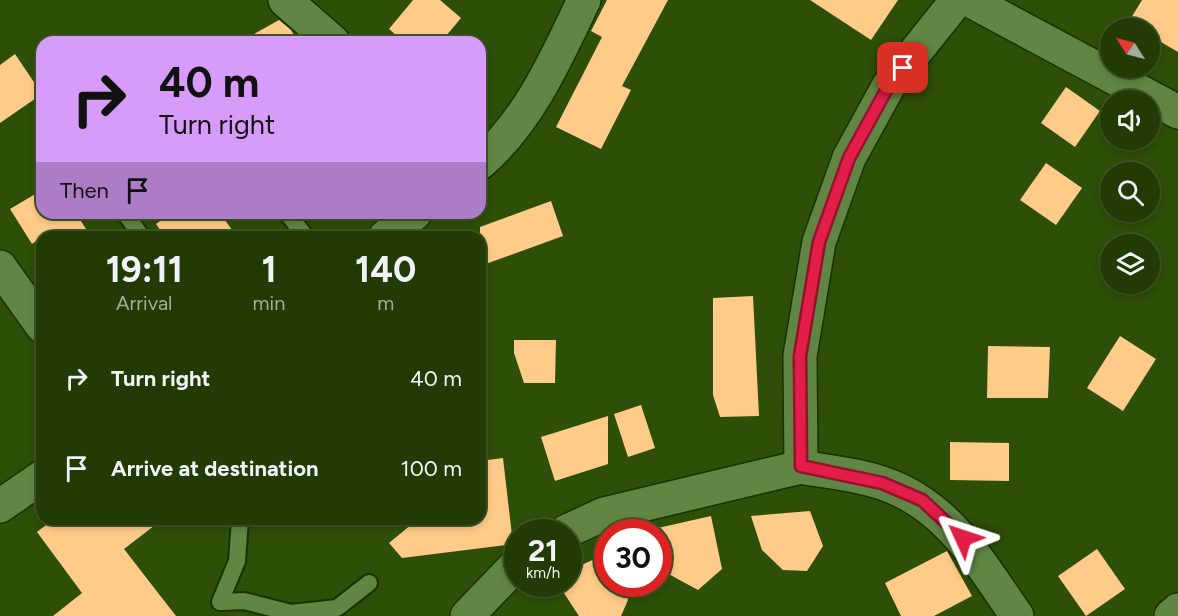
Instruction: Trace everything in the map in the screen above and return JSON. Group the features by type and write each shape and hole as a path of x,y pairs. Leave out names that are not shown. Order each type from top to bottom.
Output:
{"street":[{"path":"285,0 326,36"},
{"path":"486,157 497,147 550,72 584,0"},
{"path":"801,466 800,356 819,242 849,158 889,85 957,0"},
{"path":"969,0 1178,112"},
{"path":"393,231 408,219"},
{"path":"0,267 36,318"},
{"path":"582,524 604,514 801,466 882,483 922,500 963,538 1017,616"},
{"path":"0,506 36,481"},
{"path":"467,616 504,577"},
{"path":"1171,616 1178,610"}],"lane":[{"path":"292,219 301,231"},
{"path":"240,525 237,561 220,602 244,601 291,612 337,608 369,584"}],"building":[{"path":"413,0 440,0 461,18 446,36 397,36 389,29"},
{"path":"607,0 668,0 622,86 631,90 601,149 556,127 602,37 591,31"},
{"path":"810,0 898,0 871,40"},
{"path":"1142,0 1178,0 1178,52 1160,41 1160,18 1131,18"},
{"path":"279,20 294,36 251,36"},
{"path":"15,54 36,85 36,98 0,123 0,65"},
{"path":"1066,87 1100,111 1075,147 1041,123"},
{"path":"1046,163 1082,188 1056,225 1020,200"},
{"path":"36,194 36,219 80,219 87,231 36,231 36,241 32,244 10,209"},
{"path":"551,201 563,236 486,264 486,231 480,231 480,227"},
{"path":"163,219 224,219 233,231 161,231 156,224"},
{"path":"753,296 759,416 720,417 713,395 713,298"},
{"path":"1120,336 1156,359 1123,411 1087,388"},
{"path":"514,340 556,340 555,383 524,383 514,353"},
{"path":"988,346 1050,347 1048,398 987,398"},
{"path":"641,405 655,448 628,457 614,414"},
{"path":"608,416 608,464 555,481 541,437"},
{"path":"950,442 1009,443 1009,481 950,480"},
{"path":"503,458 510,519 504,519 504,545 402,558 389,543 411,525 486,525 486,460"},
{"path":"810,511 823,546 807,571 783,570 762,550 751,516"},
{"path":"711,516 722,569 698,590 672,576 672,525"},
{"path":"46,525 155,525 124,549 176,616 53,616 82,593 37,532"},
{"path":"1097,549 1125,589 1086,616 1058,576"},
{"path":"947,551 972,596 934,616 901,616 885,583"},
{"path":"594,559 594,597 627,597 621,616 579,616 567,597 582,597 582,565"}],"route":[{"path":"903,68 889,85 849,158 819,242 800,356 801,466 882,483 922,500 963,538"}]}
